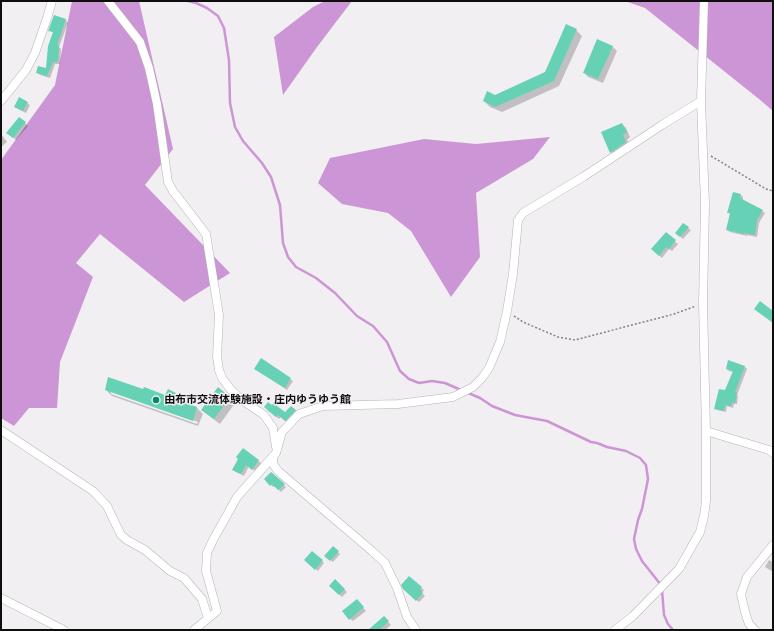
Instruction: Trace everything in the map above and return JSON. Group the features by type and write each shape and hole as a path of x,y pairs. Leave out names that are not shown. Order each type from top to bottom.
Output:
{"street":[{"path":"1,101 26,70 35,53 48,18 52,1"},
{"path":"108,1 140,42 149,68 157,104 168,182 173,191 206,234 219,315 217,357 222,378 231,390 242,400 264,415 273,428 275,455 237,497 207,553 206,571 217,611 194,630"},
{"path":"616,630 633,616 680,569 700,532 704,516 706,501 703,303 705,204 701,101 704,1"},
{"path":"416,630 408,617 397,588 385,563 278,471 273,464 282,432 299,414 323,406 398,404 453,397 473,387 482,378 492,362 500,342 513,274 518,220 524,213 701,101"},
{"path":"1,430 93,491 107,506 121,535 126,540 145,550 170,571 184,578 202,599 208,618"},
{"path":"706,431 769,450 773,453"},
{"path":"755,630 749,624 741,594 747,577 773,545"},
{"path":"1,598 64,630"}],"path":[{"path":"703,150 766,189 773,191"},
{"path":"507,311 523,322 558,337 575,340 674,314 703,303"}],"shaded area":[{"path":"72,1 139,1 173,149 145,185 230,273 184,302 100,234 76,263 93,277 60,362 57,408 29,408 14,426 1,418 1,160 55,85"},
{"path":"325,1 352,1 283,95 274,37 313,7"},
{"path":"625,1 773,1 773,111 645,8"},
{"path":"550,137 533,159 476,193 480,257 451,297 411,231 388,213 342,204 318,183 330,158 424,139 476,144"}],"building":[{"path":"54,15 66,19 57,45 59,45 58,62 53,62 47,76 36,73 38,66 46,68 48,46 53,32 48,31"},
{"path":"566,24 577,29 554,81 495,107 483,101 487,91 495,95 545,72"},
{"path":"597,39 613,46 598,79 583,73"},
{"path":"19,97 28,102 23,111 14,107"},
{"path":"19,117 26,122 13,138 6,133"},
{"path":"622,123 627,132 623,135 626,142 610,153 601,132"},
{"path":"733,192 741,194 740,198 763,210 757,220 755,235 726,230 730,213 727,213"},
{"path":"683,223 689,227 680,237 675,233"},
{"path":"666,232 676,240 669,249 666,247 659,256 651,249"},
{"path":"760,301 773,311 773,323 754,309"},
{"path":"261,358 291,378 285,388 254,369"},
{"path":"728,360 745,366 735,392 737,393 735,403 732,402 731,406 725,405 724,411 714,409 719,389 725,390 733,371 726,369"},
{"name":"由布市交流体験施設・庄内ゆうゆう館","path":"108,377 143,389 144,387 165,395 168,389 176,393 174,398 197,407 193,421 105,390"},
{"path":"218,387 230,397 214,419 201,410"},
{"path":"268,402 272,405 273,403 285,412 291,406 296,410 285,421 278,415 276,417 264,407"},
{"path":"243,448 259,460 252,470 246,465 241,474 232,470 238,459 236,457"},
{"path":"271,472 285,484 278,490 272,484 270,486 264,479"},
{"path":"333,546 339,551 330,561 324,556"},
{"path":"312,551 323,560 315,570 304,560"},
{"path":"409,576 422,587 420,589 423,593 416,601 403,589 401,585"},
{"path":"335,579 345,589 339,595 329,586"},
{"path":"357,599 364,607 349,620 342,611"},
{"path":"384,616 389,621 379,630 368,630"}],"waterway":[{"path":"188,1 207,8 218,16 224,28 229,60 230,103 235,127 243,141 262,163 271,177 280,205 283,243 288,257 296,267 316,278 335,293 357,316 373,326 387,342 400,371 409,379 419,383 432,381 445,383 461,390"},
{"path":"466,392 480,398 492,406 515,415 547,421 591,442 626,451 640,458 646,465 648,479 634,539 636,549 642,561 661,585"},
{"path":"662,590 664,615 668,624 673,630"}],"place":[{"name":"由布市交流体験施設・庄内ゆうゆう館","path":"156,400"}]}
